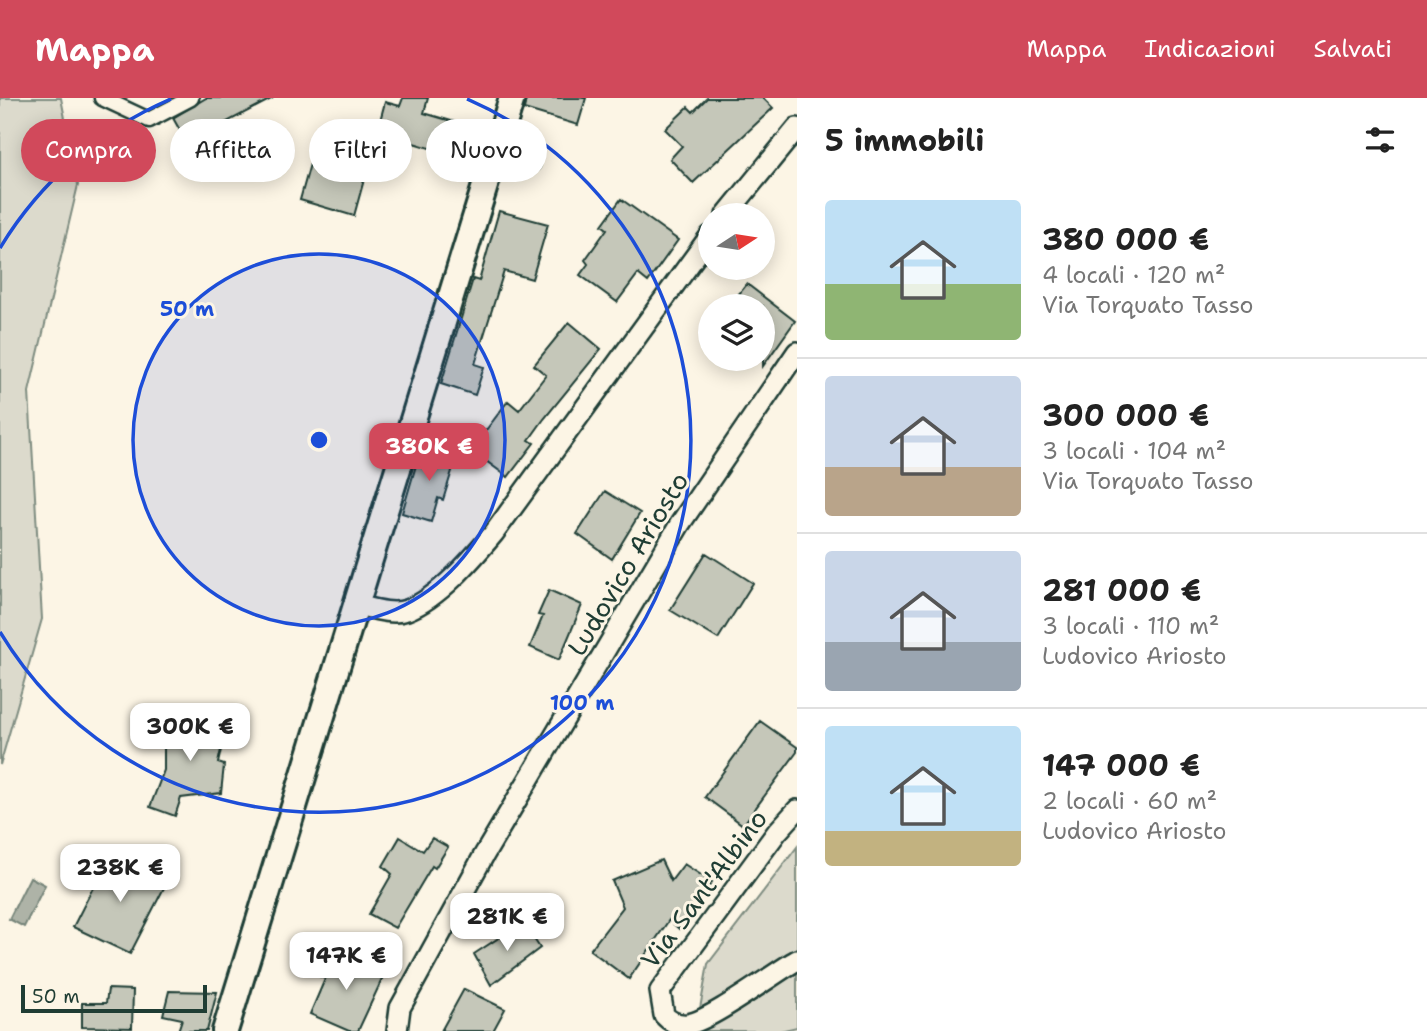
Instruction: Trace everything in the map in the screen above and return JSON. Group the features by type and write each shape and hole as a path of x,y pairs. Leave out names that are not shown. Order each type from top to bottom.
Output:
{"street":[{"path":"102,98 149,120 191,98"},
{"path":"505,119 512,98"},
{"path":"736,203 797,128"},
{"path":"225,1031 358,605 484,182"},
{"path":"358,605 389,612 408,610 468,564 494,533 698,252"},
{"name":"Ludovico Ariosto","path":"397,1031 400,1008 484,855 680,524 797,352"},
{"name":"Via Sant'Albino","path":"797,810 777,832 660,991 664,1015 678,1024 690,1024 712,1015 797,960"}],"shaded area":[{"path":"0,98 61,98 65,119 21,119 21,182 77,182 78,185 29,392 42,619 0,765"},
{"path":"797,847 797,1027 780,1031 696,1031 708,964"},
{"path":"30,877 45,885 24,927 9,919"}],"building":[{"path":"206,98 273,98 233,119 173,118"},
{"path":"403,98 428,98 424,113 444,119 426,119 426,147 412,143 412,119 380,119 385,102 400,106"},
{"path":"526,98 586,98 578,125 524,109"},
{"path":"707,98 763,98 773,108 693,183 670,159 682,146 665,129 688,107 693,112"},
{"path":"309,168 309,182 363,182 354,216 300,200"},
{"path":"621,199 678,240 648,282 638,274 617,302 580,275 588,264 585,260 607,229 602,225"},
{"path":"499,211 548,224 532,279 504,271 475,364 484,367 475,395 441,384 473,279 479,281"},
{"path":"747,284 760,294 739,294"},
{"path":"775,306 795,321 775,349"},
{"path":"569,322 601,349 544,419 529,440 534,443 508,477 471,450 508,401 519,410 546,375 534,365"},
{"path":"422,445 457,455 443,500 438,498 431,522 402,513"},
{"path":"605,491 640,513 612,559 577,534"},
{"path":"706,553 753,583 718,639 670,610"},
{"path":"549,590 582,605 559,660 530,647 543,616 538,615"},
{"path":"204,716 227,723 218,763 224,765 221,793 181,798 175,816 150,807 164,770 164,746 158,735"},
{"path":"760,721 797,747 797,752 743,825 705,797"},
{"path":"400,837 423,851 432,838 448,847 435,868 432,866 395,928 369,914 392,874 383,866"},
{"path":"111,852 167,882 130,954 73,927"},
{"path":"661,860 671,881 684,864 712,882 679,929 669,920 629,979 590,950 623,907 612,881"},
{"path":"523,922 540,948 491,985 474,954"},
{"path":"332,950 385,973 358,1031 349,1031 310,1014 325,979 319,976"},
{"path":"108,989 133,990 132,1028 82,1027 82,1003 106,1003"},
{"path":"464,989 505,1009 493,1031 441,1031"},
{"path":"169,991 217,992 207,1031 178,1031 182,1019 163,1015"}]}
